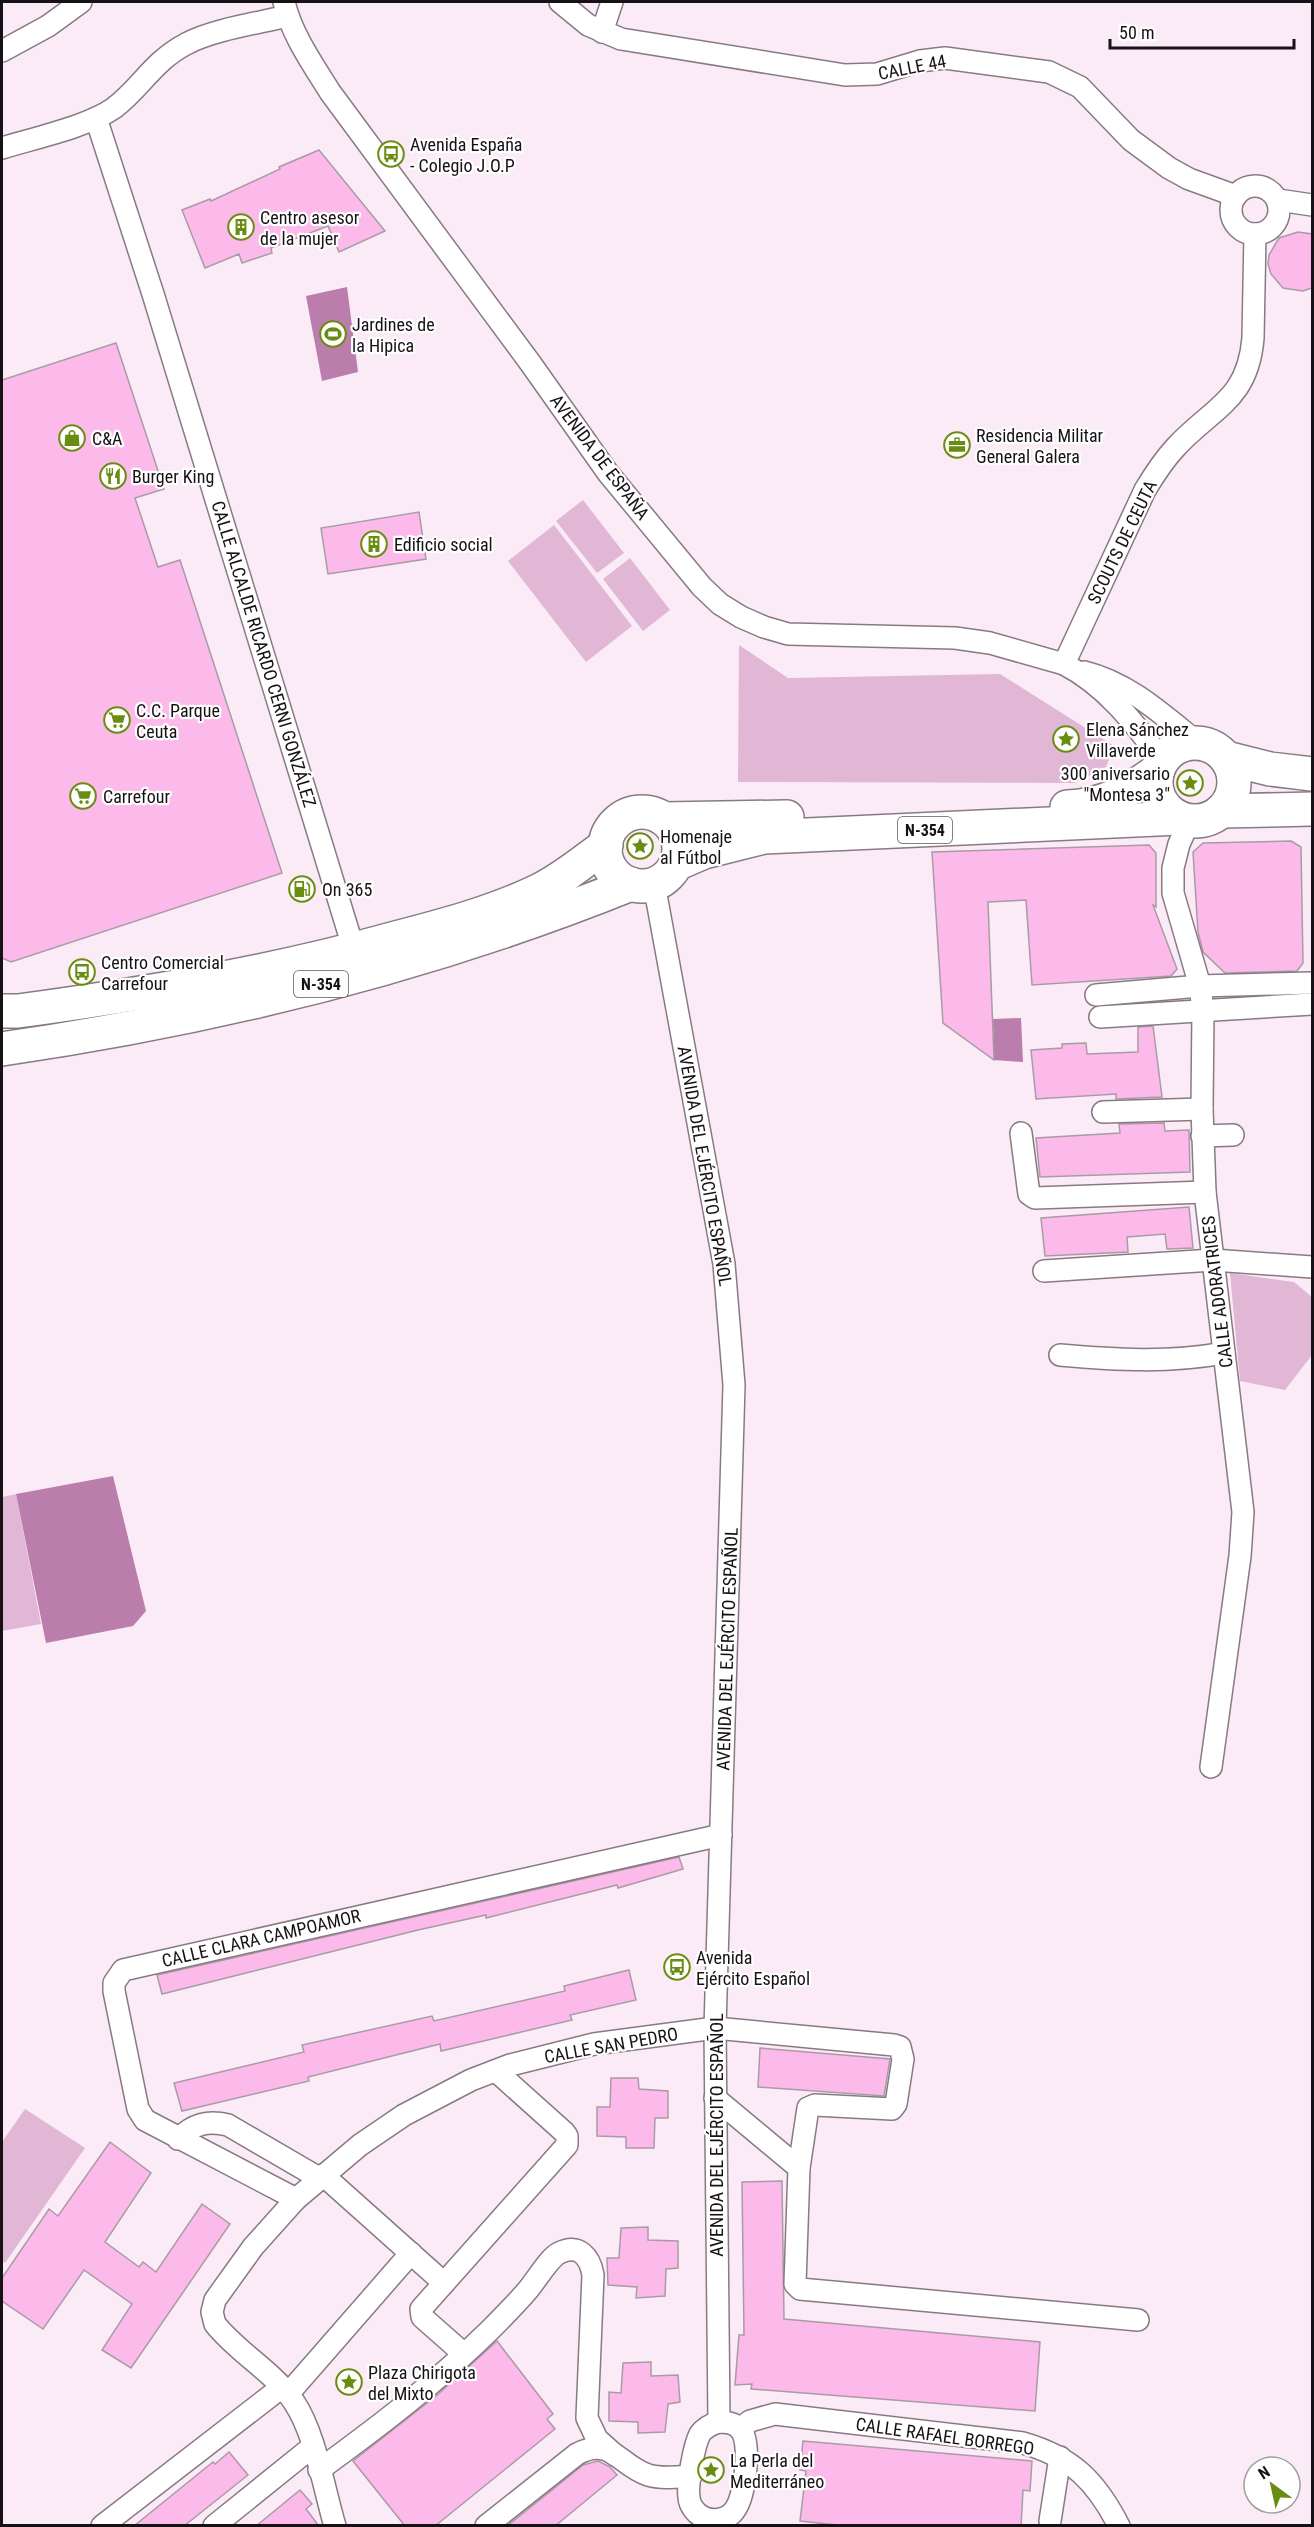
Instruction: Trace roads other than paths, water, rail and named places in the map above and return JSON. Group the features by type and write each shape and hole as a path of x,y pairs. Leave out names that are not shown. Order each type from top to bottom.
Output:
{"highway":[{"name":"N-354","path":"2,1011 18,1011 159,991 257,972 354,950 505,906 575,869 606,845 608,834 623,818 644,812 664,819 1078,806 1107,800 1134,788 1178,747 1212,751"},
{"name":"AVENIDA DE ESPAÑA","path":"1212,751 1270,769 1312,774"},
{"path":"1212,751 1234,778 1233,791 1228,803 1221,811"},
{"path":"1160,766 1157,793 1169,812 1184,820"},
{"name":"N-354","path":"2,1049 168,1019 362,974 528,924 654,877 704,852 764,837 1200,821 1221,811 1312,809"},
{"path":"606,845 606,858 611,869 620,878 654,877 678,840 673,828 664,819"}],"street":[{"path":"2,51 48,26 81,2"},
{"name":"CALLE 44","path":"560,2 576,16 602,32 640,43 845,75 878,74 920,61 945,58 1050,72 1080,87 1131,140 1159,162 1189,179 1236,196"},
{"path":"602,32 612,2"},
{"path":"2,148 96,118 114,108 129,95 162,58 188,42 286,9"},
{"name":"AVENIDA DE ESPAÑA","path":"286,9 303,49 330,92 531,364 608,473 702,587 720,603 741,617 788,634 956,638 990,643 1070,667 1106,678 1120,685 1212,751"},
{"name":"CALLE ALCALDE RICARDO CERNI GONZÁLEZ","path":"96,118 153,294 354,950"},
{"path":"1278,200 1279,216 1276,223 1263,233 1248,233 1236,224 1232,210 1236,196 1254,186 1268,190 1278,200 1312,205"},
{"name":"SCOUTS DE CEUTA","path":"1070,667 1145,490 1176,447 1229,399 1244,379 1251,359 1253,338 1256,234"},
{"name":"AVENIDA DE ESPAÑA","path":"1070,667 1122,712 1160,766"},
{"name":"CALLE ADORATRICES","path":"1184,820 1173,868 1173,893 1178,917 1200,986 1203,1010 1202,1137 1205,1192 1242,1522 1240,1556 1211,1767"},
{"name":"AVENIDA DEL EJÉRCITO ESPAÑOL","path":"654,877 724,1264 731,1324 734,1446 715,2028 719,2422"},
{"path":"1096,995 1200,986 1312,983"},
{"path":"1100,1017 1312,1004"},
{"path":"1103,1112 1202,1109"},
{"path":"1021,1133 1029,1194 1035,1198 1205,1192"},
{"path":"1202,1137 1233,1135"},
{"path":"1044,1271 1213,1260 1312,1267"},
{"path":"1060,1355 1114,1360 1162,1360 1224,1353"},
{"name":"CALLE CLARA CAMPOAMOR","path":"296,2199 145,2120 138,2109 114,1990 114,1983 123,1970 721,1836"},
{"name":"CALLE SAN PEDRO","path":"332,2524 303,2418 285,2391 223,2334 215,2324 212,2312 215,2300 253,2247 296,2199 360,2145 404,2115 471,2080 550,2054 594,2044 715,2028 900,2047 903,2052 896,2104 892,2109 815,2105 808,2108 799,2168"},
{"path":"464,2354 420,2315 421,2309 567,2145 568,2140 564,2132 496,2071"},
{"path":"715,2098 799,2168 795,2284 800,2289 1138,2320"},
{"path":"178,2139 189,2128 202,2123 215,2122 228,2125 321,2176 444,2283"},
{"path":"319,2470 376,2429 464,2354 506,2315 556,2254 568,2249 581,2252 590,2262 593,2275 587,2418 597,2439 615,2455"},
{"path":"102,2526 285,2391 411,2253"},
{"name":"CALLE RAFAEL BORREGO","path":"740,2428 750,2421 775,2415 1023,2443 1060,2457 1092,2483 1105,2498 1119,2526"},
{"path":"719,2422 730,2423 740,2428 746,2438 748,2450 739,2517 729,2516 711,2523 692,2509 689,2499 691,2476 700,2434 708,2426 719,2422"},
{"path":"214,2526 312,2446"},
{"path":"486,2526 577,2454 590,2447 602,2447 638,2471 651,2476 691,2476"},
{"path":"1050,2521 1060,2457"}],"place":[{"name":"Avenida España - Colegio J.O.P","path":"391,154"},
{"name":"Centro asesor de la mujer","path":"241,227"},
{"name":"Jardines de la Hipica","path":"333,334"},
{"name":"C&A","path":"72,438"},
{"name":"Residencia Militar General Galera","path":"957,445"},
{"name":"Burger King","path":"113,476"},
{"name":"Edificio social","path":"374,544"},
{"name":"C.C. Parque Ceuta","path":"117,720"},
{"name":"Elena Sánchez Villaverde","path":"1066,739"},
{"name":"300 aniversario \"Montesa 3\"","path":"1190,783"},
{"name":"Carrefour","path":"83,796"},
{"name":"Homenaje al Fútbol","path":"640,846"},
{"name":"On 365","path":"302,889"},
{"name":"Centro Comercial Carrefour","path":"82,972"},
{"name":"Avenida Ejército Español","path":"677,1967"},
{"name":"Plaza Chirigota del Mixto","path":"349,2382"},
{"name":"La Perla del Mediterráneo","path":"711,2470"}]}
